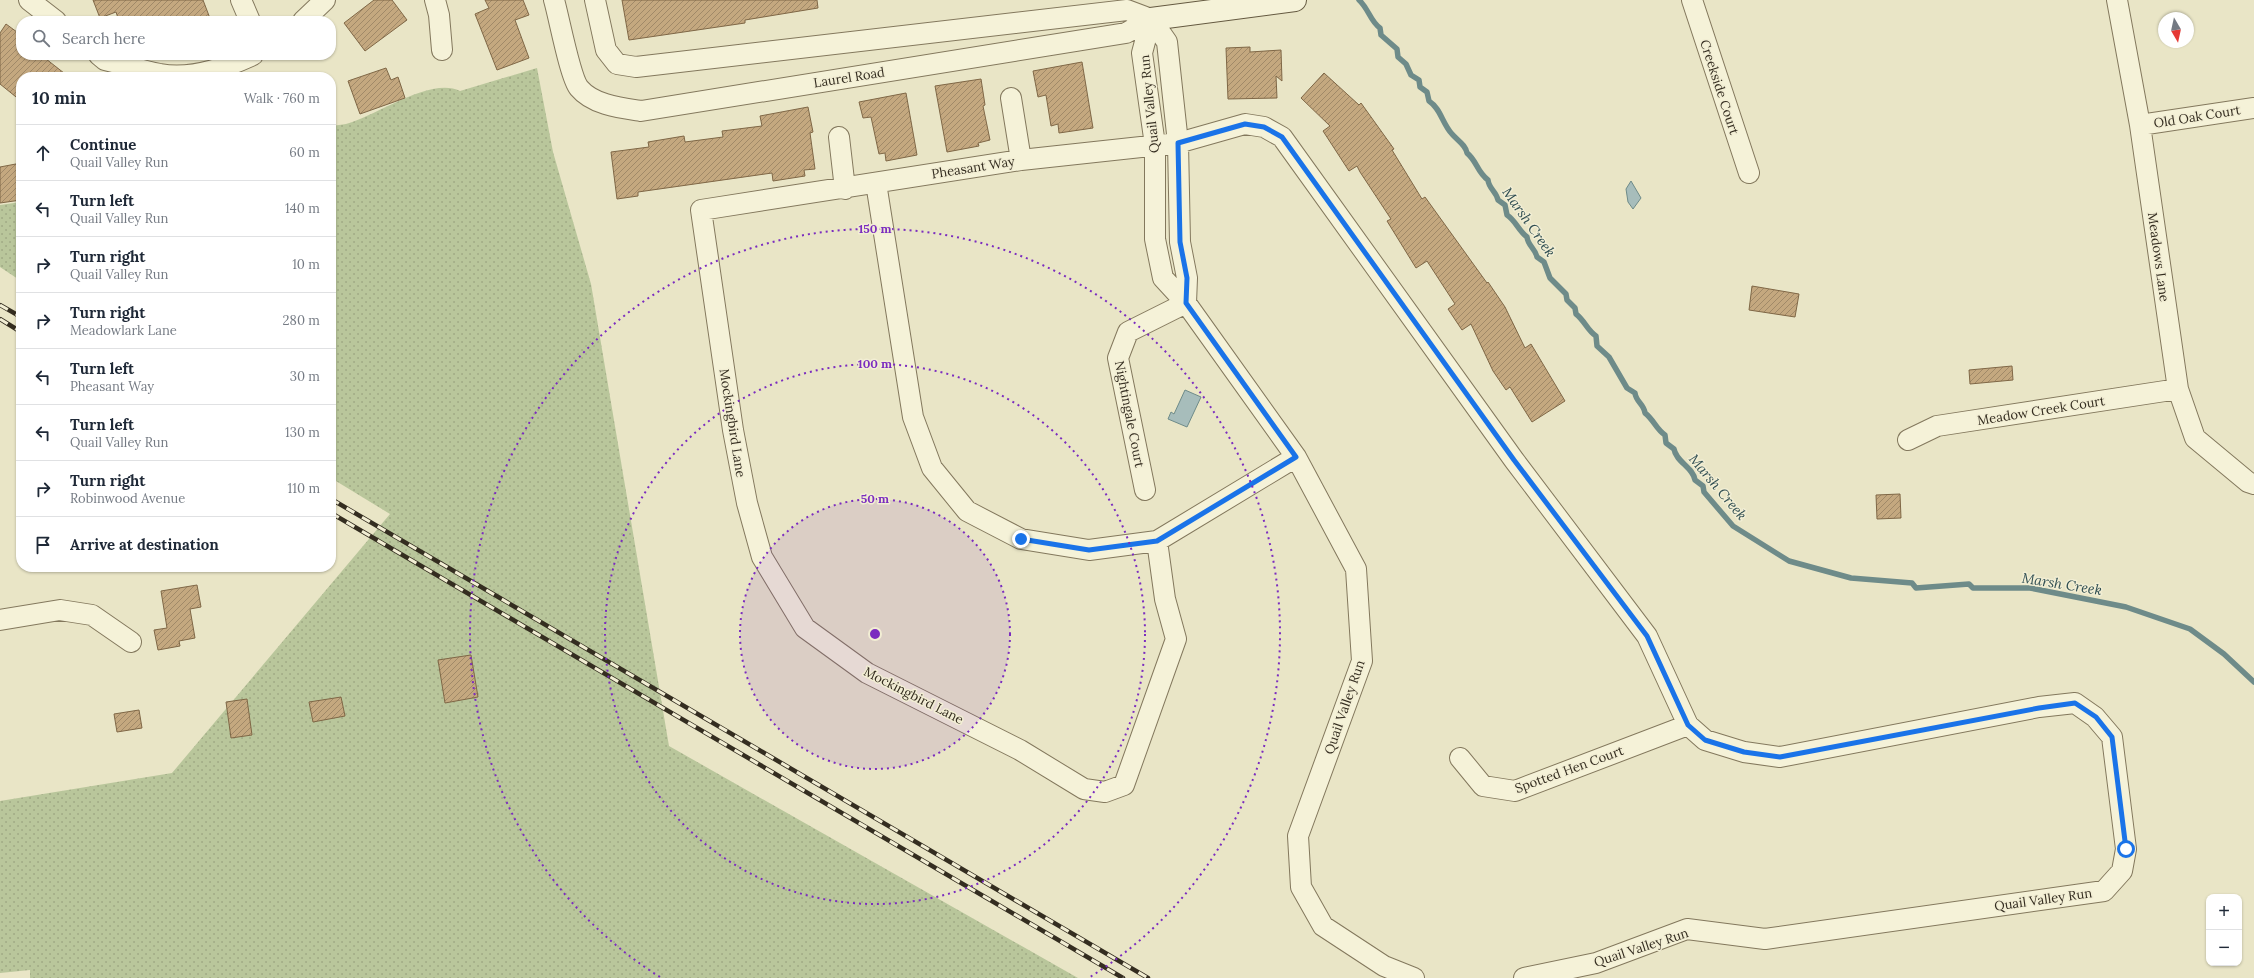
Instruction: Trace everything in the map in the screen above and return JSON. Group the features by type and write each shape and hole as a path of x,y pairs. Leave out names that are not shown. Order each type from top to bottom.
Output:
{"street":[{"path":"29,0 50,16"},
{"path":"241,0 248,16"},
{"path":"308,16 325,0"},
{"path":"435,0 439,15 442,50"},
{"name":"Laurel Road","path":"554,0 570,59 573,76 579,88 590,98 618,108 641,111 1126,33 1151,19 1264,2 1295,0"},
{"name":"Laurel Road","path":"595,0 606,50 617,64 636,67 1127,10 1151,19"},
{"name":"Creekside Court","path":"1692,0 1749,173"},
{"name":"Meadows Lane","path":"2117,0 2140,125 2178,389 2195,438 2248,482 2254,484"},
{"name":"Quail Valley Run","path":"1151,19 1167,42 1178,143 1180,242 1187,278 1186,303"},
{"name":"Quail Valley Run","path":"1151,19 1142,53 1155,146 1157,247 1163,278 1186,303 1296,457 1356,569 1362,661 1298,836 1301,887 1323,926 1384,966 1414,978"},
{"path":"105,60 150,72"},
{"path":"203,72 228,66 242,60"},
{"path":"1011,98 1021,160"},
{"name":"Old Oak Court","path":"2140,125 2254,108"},
{"name":"Pheasant Way","path":"701,210 845,189 1021,160 1178,143 1245,124 1264,127 1282,137 1514,460 1647,636 1688,725"},
{"path":"840,137 845,189"},
{"path":"876,183 913,417 932,468 967,512 1021,539 1089,550 1157,541 1296,457"},
{"name":"Mockingbird Lane","path":"701,210 733,430 747,503 762,557 806,628 867,673 1020,750 1084,789 1105,792 1124,785 1176,639 1165,599 1157,541"},
{"name":"Nightingale Court","path":"1145,490 1118,358 1128,332 1186,303"},
{"name":"Meadow Creek Court","path":"1908,440 1937,426 2178,389"},
{"path":"0,620 60,610 92,615 130,642"},
{"name":"Quail Valley Run","path":"1524,978 1596,963 1688,929 1765,939 2104,891 2122,871 2126,849 2112,737 2096,717 2075,703 2039,708 1780,757 1744,752 1705,740 1688,725"},
{"name":"Spotted Hen Court","path":"1460,758 1483,786 1515,791 1688,725"}],"green space":[{"path":"537,68 553,152 591,284 669,746 1078,978 30,978 30,970 0,973 0,801 172,773 390,514 336,481 336,125 358,120 419,93 434,89 448,88 460,91"},
{"path":"16,203 16,278 0,267 0,205"}],"water":[{"path":"1631,181 1641,198 1633,209 1628,202 1626,189"},
{"path":"1185,390 1201,397 1187,427 1168,419 1171,412 1174,414"}],"building":[{"path":"93,0 203,0 209,16 117,16 116,12 105,16 99,16"},
{"path":"374,0 392,0 407,20 365,51 344,23"},
{"path":"485,0 523,0 529,15 515,20 529,58 497,70 475,14 489,8"},
{"path":"622,0 817,0 818,8 745,20 745,23 629,40"},
{"path":"6,24 16,31 16,60 47,60 63,72 16,72 16,97 0,84 0,33"},
{"path":"1250,47 1250,52 1281,50 1282,81 1276,76 1277,98 1228,99 1226,48"},
{"path":"1082,62 1093,128 1059,133 1058,124 1051,126 1046,95 1038,97 1033,71"},
{"path":"386,68 391,80 398,77 405,98 360,114 348,81"},
{"path":"1324,73 1359,105 1361,103 1394,149 1392,150 1422,199 1425,197 1505,307 1525,348 1531,344 1565,401 1532,422 1510,387 1506,390 1493,371 1471,324 1462,330 1448,309 1455,304 1427,261 1416,268 1387,221 1391,219 1357,166 1349,171 1323,131 1330,126 1301,98"},
{"path":"981,79 985,105 983,106 990,140 978,143 979,146 947,152 935,86"},
{"path":"906,93 917,155 886,161 885,153 879,154 871,117 863,118 859,102"},
{"path":"808,107 813,132 810,133 815,169 804,170 805,176 773,181 772,173 638,192 638,196 617,199 611,152 649,147 648,142 684,136 685,142 723,137 722,131 762,126 760,116"},
{"path":"16,164 16,201 0,203 0,167"},
{"path":"1752,286 1799,294 1795,317 1749,310"},
{"path":"2012,366 2013,380 1970,384 1969,370"},
{"path":"1900,494 1901,518 1877,519 1876,495"},
{"path":"197,585 201,607 190,609 195,638 179,641 180,646 158,650 154,630 167,628 161,591"},
{"path":"471,655 478,697 445,703 438,660"},
{"path":"341,697 345,716 313,722 309,702"},
{"path":"247,699 252,735 231,738 226,702"},
{"path":"139,710 142,728 117,732 114,714"}],"waterway":[{"name":"Marsh Creek","path":"1359,0 1380,28 1381,35 1397,49 1398,57 1406,64 1411,75 1419,80 1420,87 1427,92 1429,101 1439,112 1449,130 1463,145 1481,174 1488,180 1498,200 1505,205 1507,215 1527,237 1537,257 1544,262 1550,278 1566,294 1567,300 1575,308 1576,314 1596,336 1597,346 1609,357 1627,388 1635,393 1645,413 1665,435 1666,443 1674,449 1675,454 1694,475 1695,480 1703,486 1704,492 1733,526 1789,561 1851,578 1912,583 1916,588 1969,584 1973,588 2030,588 2126,607 2190,629 2224,654 2254,682"}],"railway":[{"path":"0,305 16,314"},
{"path":"0,319 16,329"},
{"path":"336,502 1148,978"},
{"path":"336,516 1123,978"}],"route":[{"path":"1021,539 1089,550 1157,541 1296,457 1186,303 1187,278 1180,242 1178,143 1245,124 1264,127 1282,137 1514,460 1647,636 1688,725 1705,740 1744,752 1780,757 2039,708 2075,703 2096,717 2112,737 2126,849"}]}
